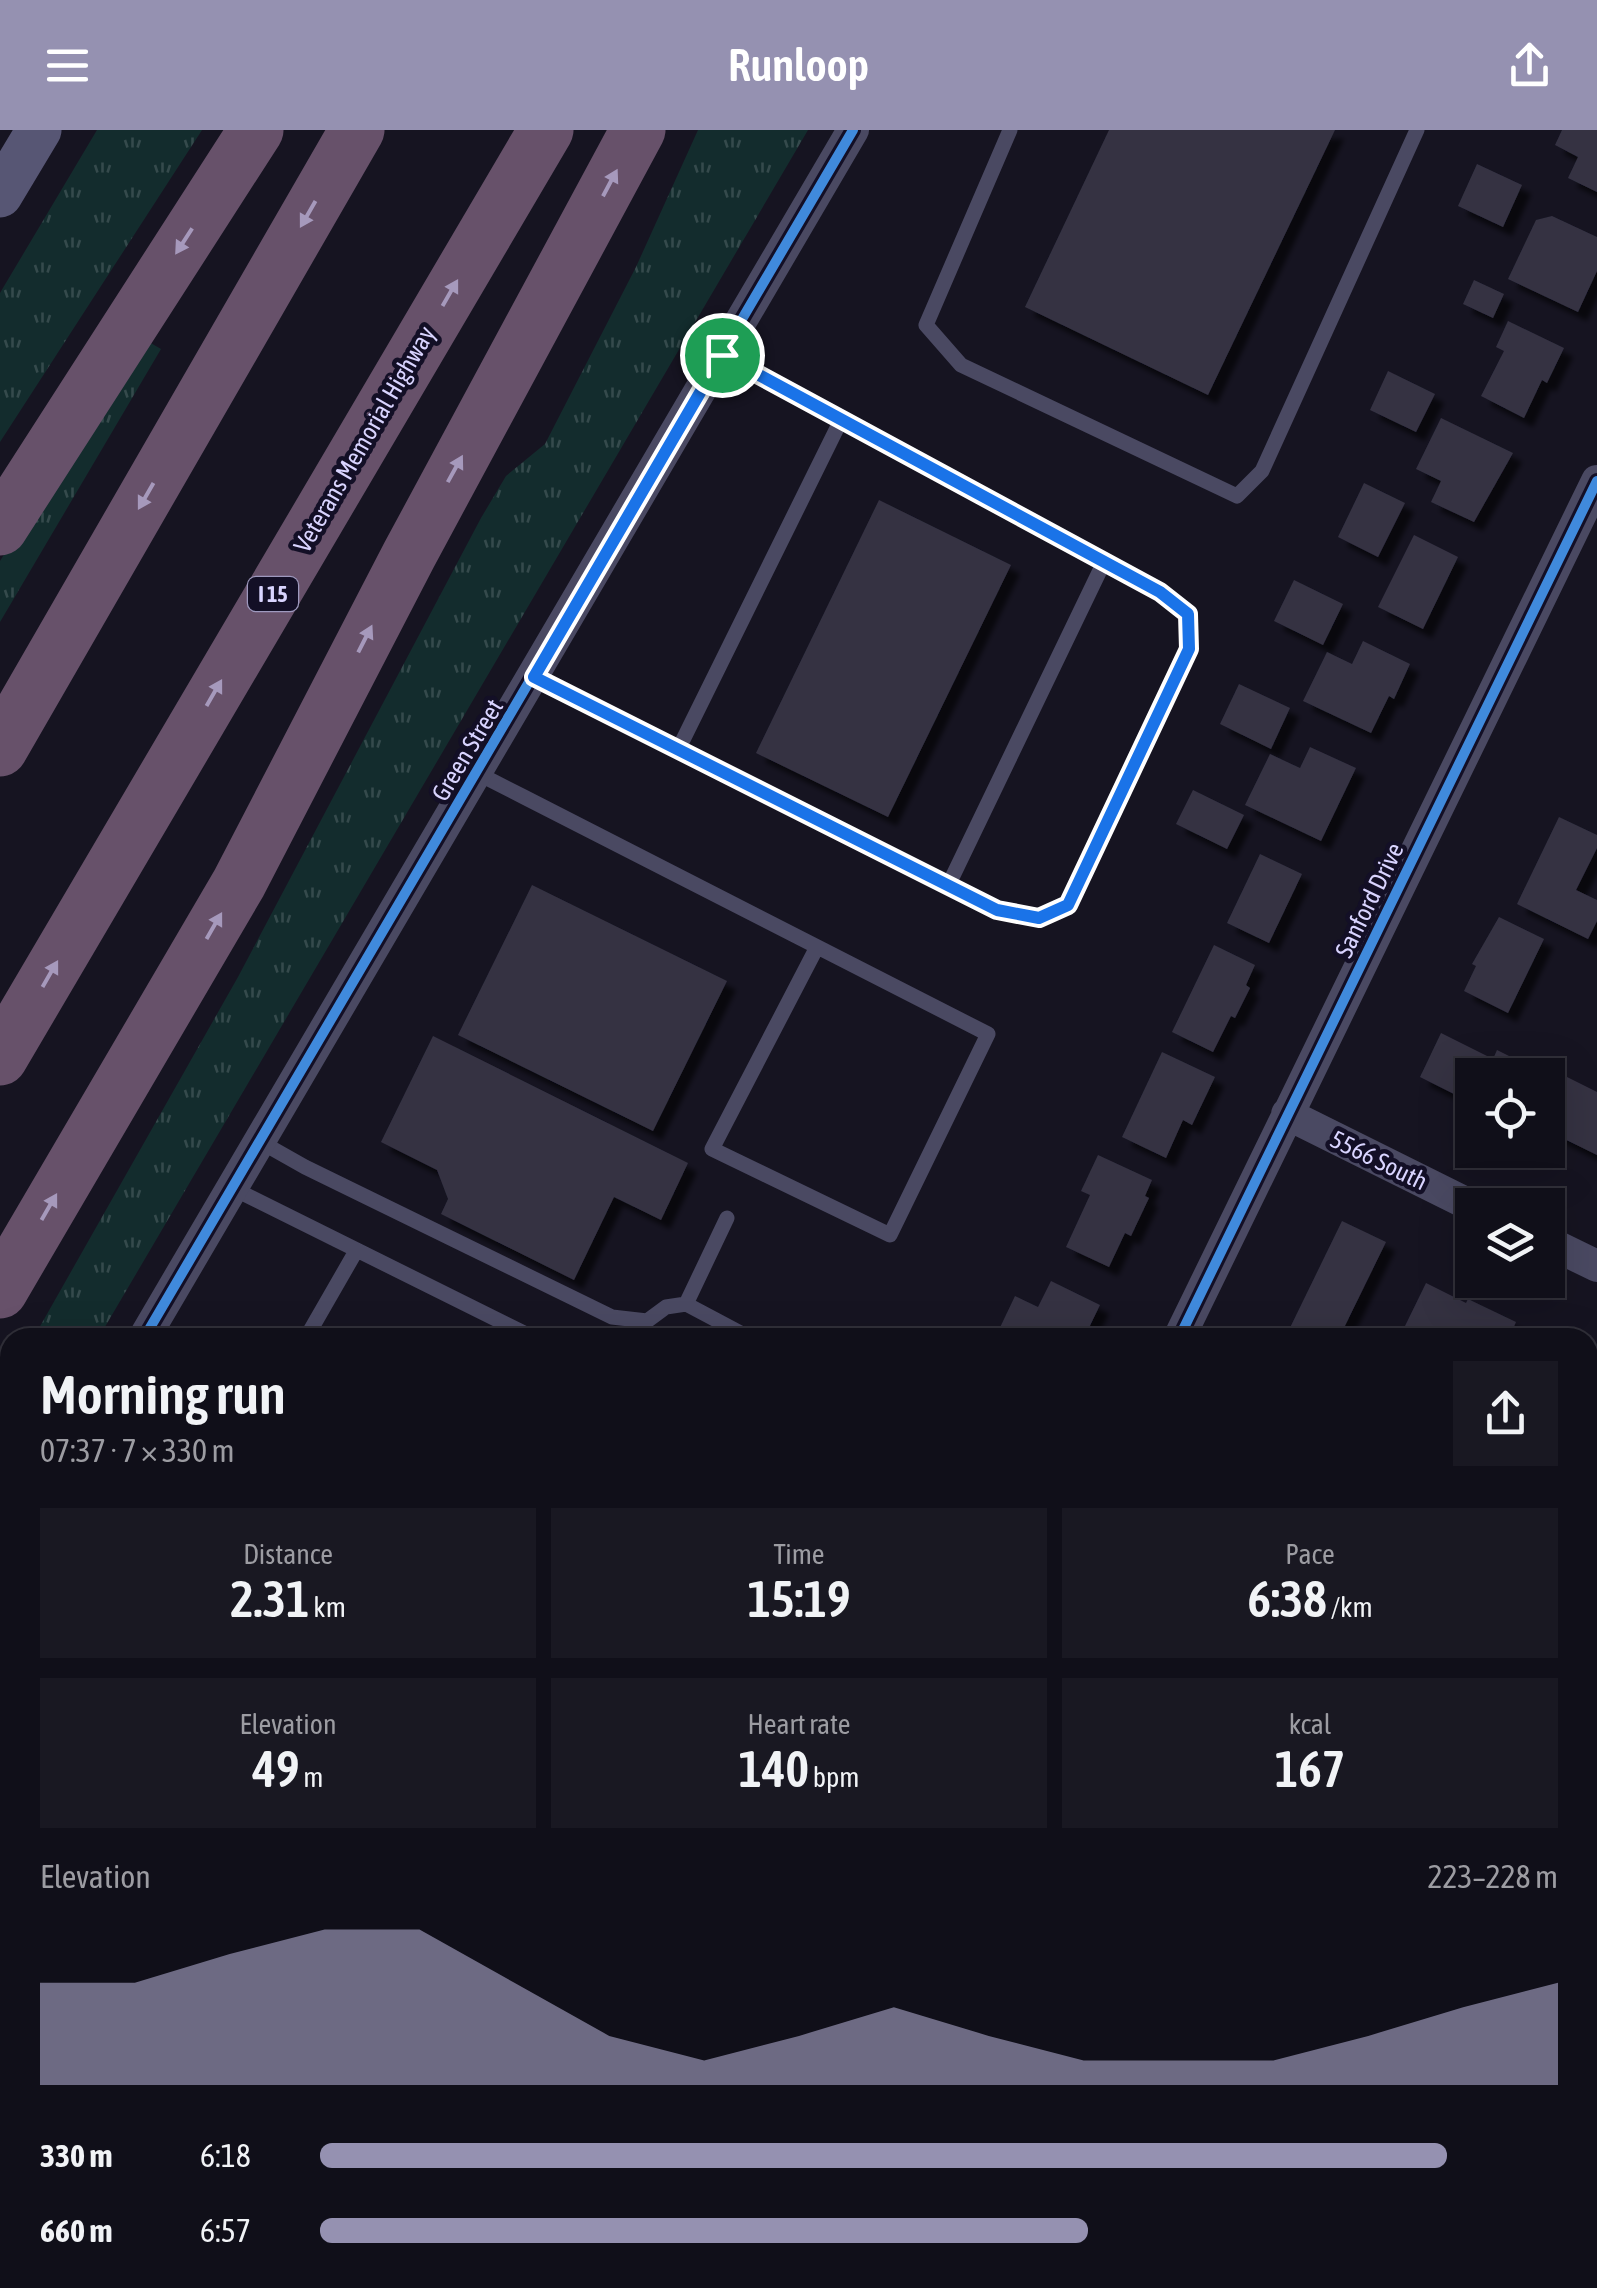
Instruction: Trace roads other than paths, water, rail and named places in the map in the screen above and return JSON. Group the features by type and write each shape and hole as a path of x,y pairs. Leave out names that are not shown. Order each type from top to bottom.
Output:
{"highway":[{"path":"0,528 256,130"},
{"path":"0,749 357,130"},
{"name":"Veterans Memorial Highway","path":"0,1058 546,130"},
{"path":"0,1291 239,883 409,555 638,130"}],"street":[{"path":"0,195 39,130"},
{"name":"Green Street","path":"150,1328 853,130"},
{"name":"Sanford Drive","path":"1184,1328 1597,482"},
{"name":"5566 South","path":"1286,1114 1455,1198"},
{"path":"1565,1250 1597,1266"}],"lane":[{"path":"1010,130 926,325 961,364 1237,496 1262,470 1417,130"},
{"path":"534,677 997,910 1039,918 1068,905 1189,649 1188,614 1160,592 722,355"},
{"path":"678,750 841,420"},
{"path":"948,886 1104,562"},
{"path":"477,773 817,946 988,1034 890,1236 712,1149 817,946"},
{"path":"260,1141 305,1167 612,1317 647,1321 666,1306 686,1304 731,1328"},
{"path":"232,1188 514,1328"},
{"path":"686,1304 728,1218"},
{"path":"312,1328 356,1250"}]}
